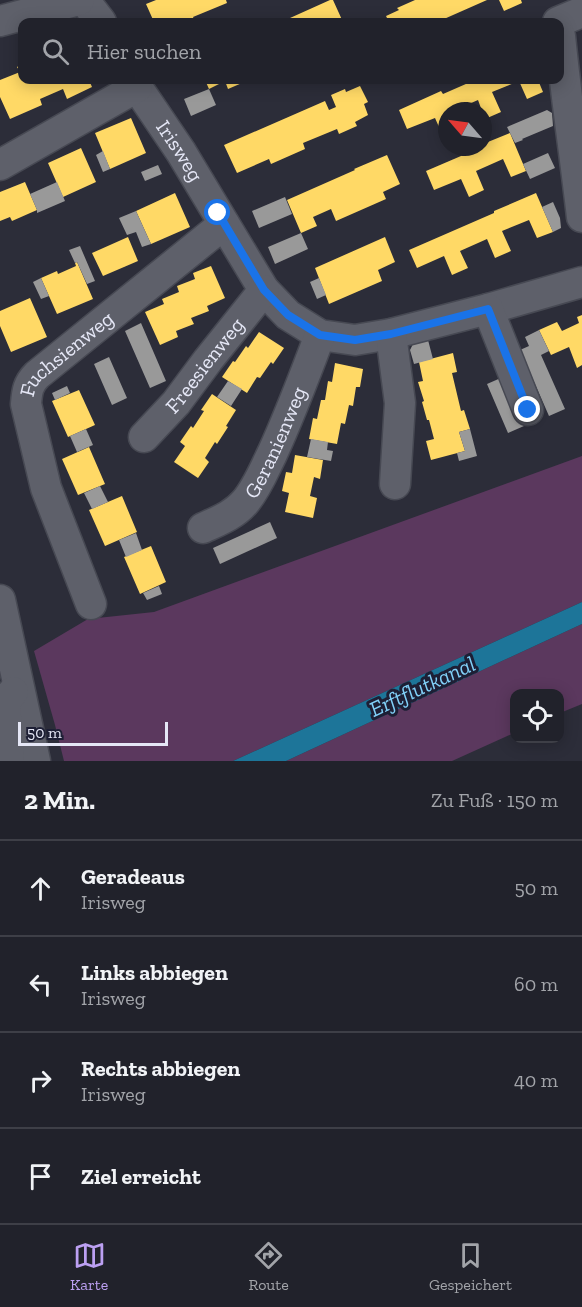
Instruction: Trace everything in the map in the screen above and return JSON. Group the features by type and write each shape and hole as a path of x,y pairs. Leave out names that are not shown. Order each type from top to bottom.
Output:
{"street":[{"path":"0,21 79,0"},
{"path":"84,0 98,18"},
{"path":"554,0 557,18"},
{"path":"564,20 582,12"},
{"path":"564,74 582,217"},
{"path":"0,165 135,84"},
{"name":"Irisweg","path":"138,84 264,290 288,315 320,335 355,340 391,334 582,282"},
{"name":"Fuchsienweg","path":"91,604 46,488 26,404 27,391 31,381 37,375 224,224"},
{"name":"Freesienweg","path":"144,437 176,403 264,290"},
{"path":"488,309 528,410"},
{"path":"391,334 400,403 395,484"},
{"name":"Geranienweg","path":"203,528 233,513 245,503 253,491 295,403 320,335"},
{"path":"0,600 35,761"},
{"path":"9,761 5,702 19,685"}],"shaded area":[{"path":"582,456 582,602 233,761 64,761 34,651 88,619 154,612"},
{"path":"582,624 582,704 564,711 564,689 510,689 510,735 452,761 286,761"}],"water":[{"name":"Erftflutkanal","path":"582,602 582,624 286,761 233,761"}],"building: Wohnen":[{"path":"156,0 226,0 227,3 193,18 152,18 146,4"},
{"path":"333,0 341,18 290,18"},
{"path":"415,0 487,0 446,18 387,18 386,16 399,10 397,8"},
{"path":"499,0 521,0 522,3 504,11"},
{"path":"18,73 18,84 91,84 92,87 67,99 63,89 40,99 42,105 10,119 0,97 0,80"},
{"path":"207,84 219,84 209,89"},
{"path":"226,84 240,84 228,89"},
{"path":"466,84 512,84 492,92 501,112 492,116 492,102 479,102 478,100 438,102 438,125 435,118 407,129 399,110 441,91 443,94"},
{"path":"520,84 540,84 543,92 527,99"},
{"path":"360,86 368,102 364,104 368,115 355,122 357,126 339,134 337,129 303,143 305,149 271,164 269,159 237,173 224,145 325,101 329,110 336,107 331,95"},
{"path":"131,118 146,153 110,169 95,133"},
{"path":"510,133 526,171 511,177 503,159 476,171 484,190 469,197 461,179 434,190 426,171 461,156 492,156 492,140"},
{"path":"81,148 96,182 63,197 48,163"},
{"path":"387,155 400,184 383,192 386,199 336,221 331,209 313,217 317,226 301,233 287,200"},
{"path":"25,182 37,210 12,221 10,217 0,221 0,192"},
{"path":"175,193 190,227 151,244 136,211"},
{"path":"536,193 553,232 537,238 529,220 502,231 511,251 495,258 487,239 460,251 468,268 452,275 444,256 417,268 409,250"},
{"path":"128,237 138,261 103,276 92,253"},
{"path":"385,237 395,262 378,270 382,281 329,304 315,268"},
{"path":"77,262 93,299 57,314 41,278 76,266"},
{"path":"211,266 225,298 207,306 209,311 191,318 194,324 176,331 178,337 160,345 145,312 164,304 162,299 179,292 177,286 195,279 193,273"},
{"path":"30,298 47,337 11,352 0,326 0,311"},
{"path":"582,315 582,365 577,368 569,347 551,355 539,330 557,322 562,331 579,323 577,317"},
{"path":"259,332 284,348 260,378 257,377 247,393 222,377"},
{"path":"453,353 457,372 452,373 461,411 464,410 470,429 459,432 465,451 431,460 426,441 434,439 418,382 423,381 419,362"},
{"path":"335,363 363,369 360,387 356,387 353,406 349,405 345,424 341,423 337,444 309,439 313,418 317,419 321,400 325,400 328,381 332,382"},
{"path":"79,390 95,425 68,437 52,401"},
{"path":"212,394 236,410 226,426 228,427 205,458 209,462 198,478 174,462 185,446 180,442 191,426 193,428"},
{"path":"89,447 105,484 78,495 62,459"},
{"path":"295,455 323,460 320,479 314,477 310,496 317,498 313,518 285,512 289,493 282,491 286,472 292,473"},
{"path":"122,496 137,532 105,546 89,510"},
{"path":"151,546 166,582 140,594 124,557"}],"building: Industrie":[{"path":"209,89 216,105 191,116 184,99"},
{"path":"547,110 552,113 553,126 515,143 507,127"},
{"path":"103,151 110,169 103,172 96,155"},
{"path":"548,153 555,168 530,179 523,164"},
{"path":"158,165 162,174 145,181 141,172"},
{"path":"57,182 65,201 37,213 30,194"},
{"path":"285,197 292,214 259,228 252,211"},
{"path":"553,202 560,218 561,228 553,232 542,207"},
{"path":"136,211 151,244 142,247 136,232 127,235 119,218"},
{"path":"301,233 308,249 275,264 268,247"},
{"path":"80,246 95,281 87,284 69,250"},
{"path":"41,278 49,296 41,299 33,282"},
{"path":"319,278 326,295 317,299 310,282"},
{"path":"141,323 166,381 150,388 125,331"},
{"path":"539,330 549,351 541,355 565,409 549,416 520,350 529,346 525,337"},
{"path":"428,340 433,359 414,364 410,350 413,344"},
{"path":"109,357 127,398 112,405 94,364"},
{"path":"503,377 524,426 508,433 487,384"},
{"path":"228,381 242,389 231,406 217,397"},
{"path":"67,386 70,393 55,400 52,393"},
{"path":"86,429 93,445 77,452 70,436"},
{"path":"470,429 477,456 459,461 457,453 465,451 459,432"},
{"path":"311,439 328,442 327,450 333,451 331,461 307,457"},
{"path":"100,486 108,502 92,509 84,493"},
{"path":"270,522 277,538 220,564 213,548"},
{"path":"136,533 142,550 126,557 119,540"},
{"path":"159,586 162,594 147,600 143,593"}],"route":[{"path":"218,213 264,290 288,315 320,335 355,340 391,334 488,309 528,410"}]}
